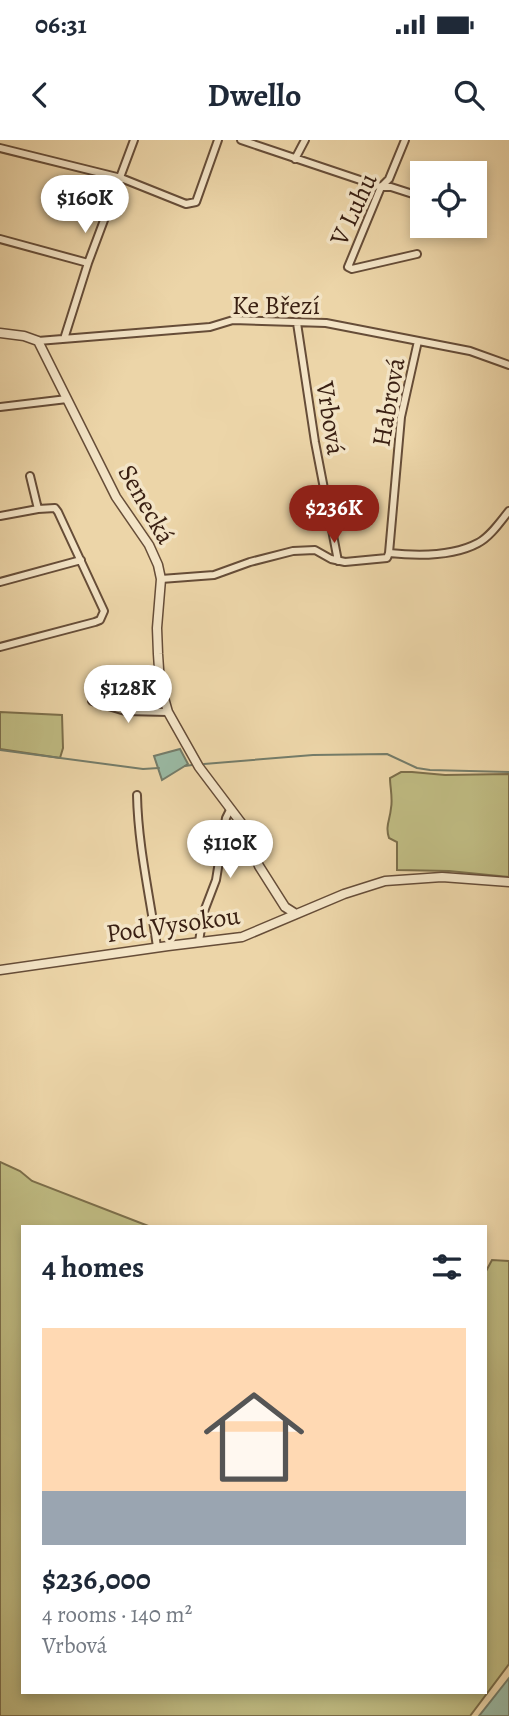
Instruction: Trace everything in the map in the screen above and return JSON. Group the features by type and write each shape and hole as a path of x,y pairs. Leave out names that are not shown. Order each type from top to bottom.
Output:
{"street":[{"path":"64,339 134,140"},
{"path":"0,148 121,178 186,204 196,202 218,140"},
{"path":"241,140 381,187 410,193"},
{"path":"295,159 305,140"},
{"name":"V Luhu","path":"405,140 389,179 381,187 348,267 352,269 417,254"},
{"path":"0,239 89,262"},
{"name":"Ke Březí","path":"38,341 210,327 233,320 326,323 470,351 509,365"},
{"name":"Vrbová","path":"297,323 315,442 338,561"},
{"path":"0,333 38,341"},
{"name":"Senecká","path":"38,341 116,497 149,545 158,565 161,579 157,628 160,684 168,712 199,767 242,824 259,866 285,907 296,914"},
{"name":"Habrová","path":"389,553 401,417 418,341"},
{"path":"0,407 67,399"},
{"path":"30,476 38,509"},
{"path":"0,516 50,507 58,512 104,611 100,620 0,647"},
{"path":"161,579 214,575 293,551 315,550 338,561 387,558 389,553 417,556 458,550 479,542 509,511"},
{"path":"0,582 81,560"},
{"path":"92,701 125,711 168,712"},
{"path":"137,795 138,827 157,947"},
{"path":"200,942 203,914 216,880 226,818 230,810"},
{"name":"Pod Vysokou","path":"0,970 242,937 344,894 385,881 442,877 509,883"}],"shaded area":[{"path":"0,712 62,715 63,748 60,758 0,749"},
{"path":"180,749 188,764 162,780 154,756"},
{"path":"401,772 445,775 509,774 509,877 449,871 397,870 397,842 389,838 387,830 392,804 390,778"},
{"path":"0,1162 20,1171 32,1181 146,1225 21,1225 21,1694 486,1694 470,1716 0,1716"},
{"path":"492,1260 509,1261 509,1664 487,1693 487,1269"},
{"path":"509,1678 509,1716 479,1716"}],"waterway":[{"path":"0,750 143,769 159,768"},
{"path":"204,764 313,755 387,754 417,768 430,770 509,772"},
{"path":"185,766 192,765"}]}
